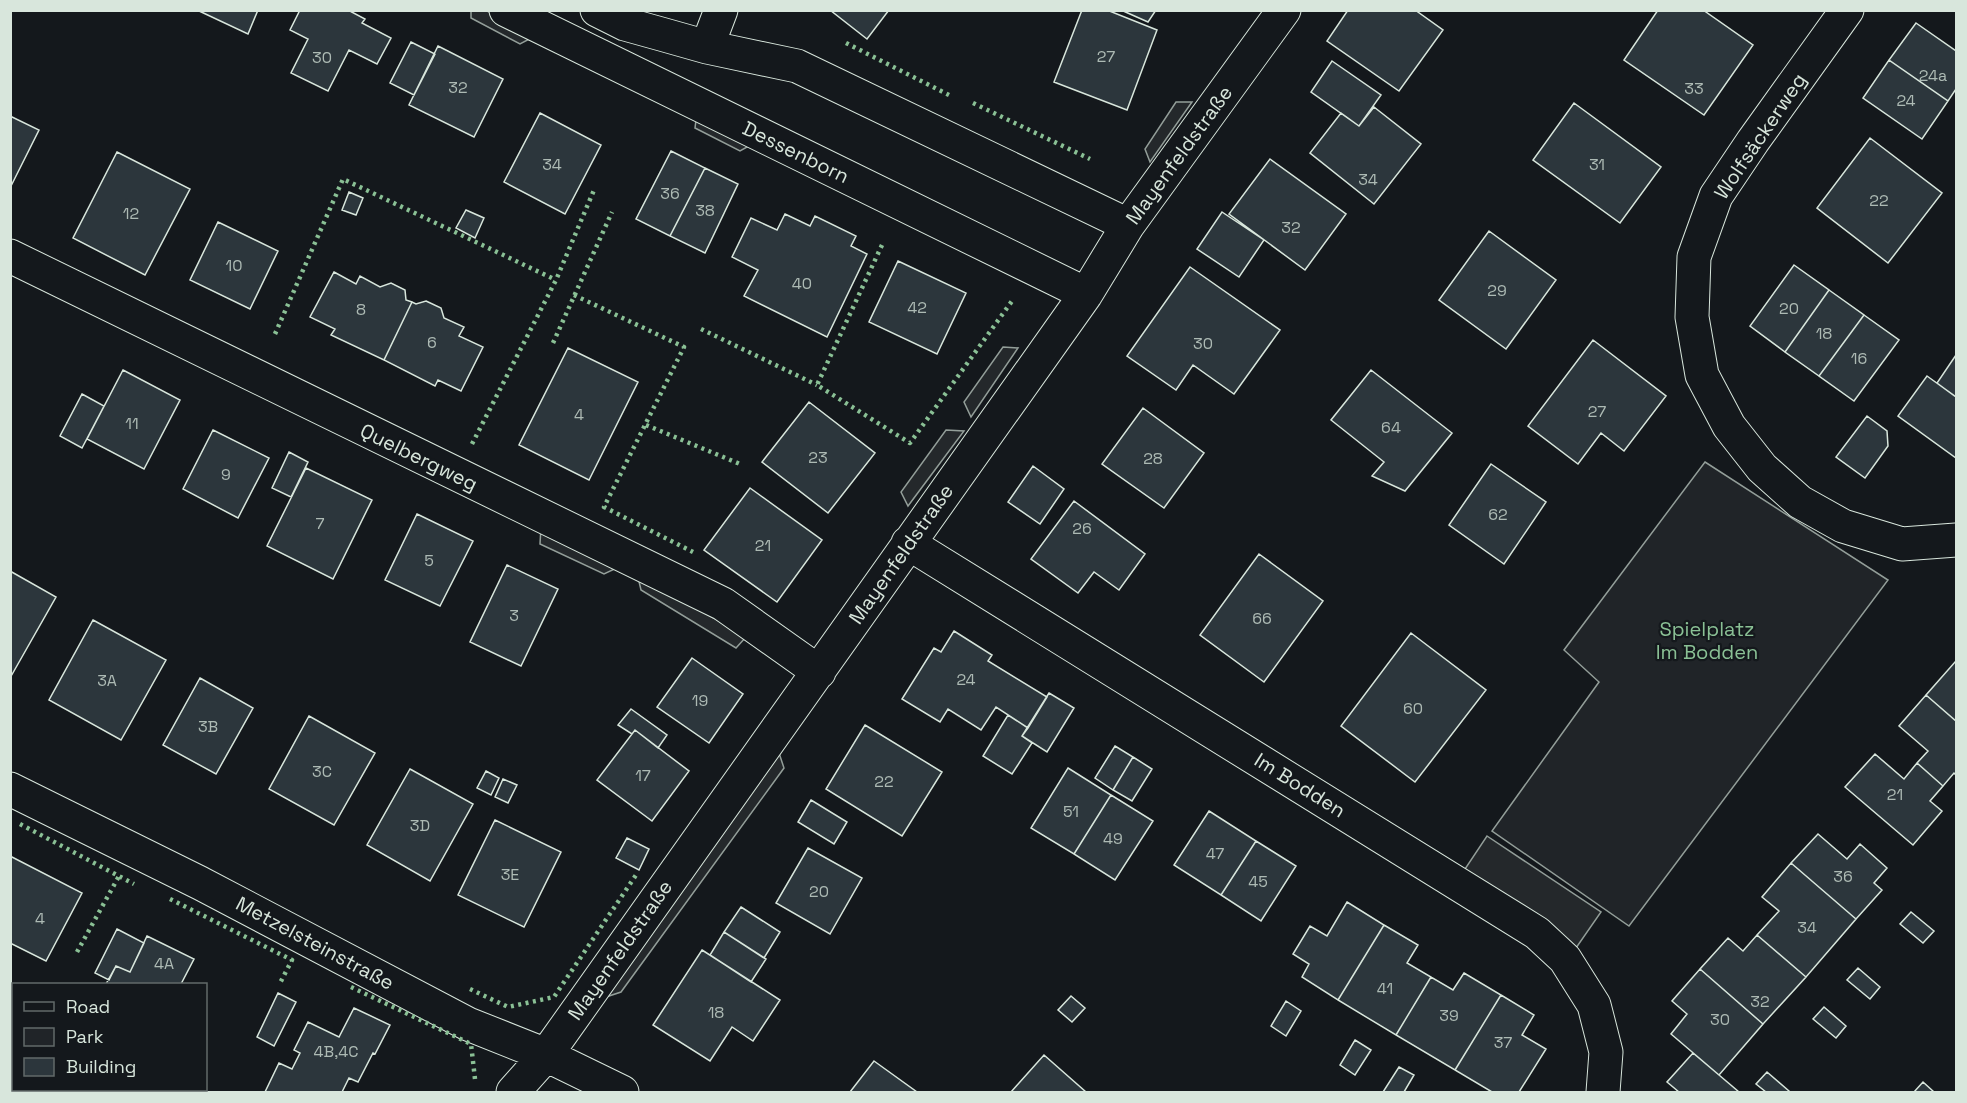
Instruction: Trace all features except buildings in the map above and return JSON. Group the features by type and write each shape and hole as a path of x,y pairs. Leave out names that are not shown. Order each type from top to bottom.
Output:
{"street":[{"name":"Dessenborn","path":"506,10 1086,294"},
{"path":"597,10 625,24 707,47 797,66 1128,225"},
{"path":"707,47 721,10"},
{"name":"Mayenfeldstraße","path":"513,1092 546,1055 819,672 1086,294 1128,225 1284,10"},
{"name":"Wolfsäckerweg","path":"1847,10 1716,196 1694,257 1692,317 1702,375 1729,426 1762,468 1800,502 1843,526 1902,544 1956,540"},
{"name":"Quelbergweg","path":"10,256 723,604 819,672"},
{"name":"Im Bodden","path":"908,543 1537,933 1565,959 1594,1005 1606,1052 1603,1092"},
{"name":"Metzelsteinstraße","path":"10,789 200,883 468,1024 546,1055 622,1092"}],"green space":[{"name":"Spielplatz Im Bodden","path":"1705,462 1888,580 1629,926 1492,831 1599,682 1564,650"}],"shaded area":[{"path":"471,11 487,11 537,35 520,44 471,18"},
{"path":"1176,102 1192,102 1150,162 1145,149"},
{"path":"697,112 758,141 740,151 695,128"},
{"path":"1003,347 1018,348 971,417 964,402"},
{"path":"946,430 964,431 908,506 901,492"},
{"path":"541,527 621,566 604,574 540,544"},
{"path":"637,573 746,637 736,648 641,590"},
{"path":"778,750 784,768 621,992 600,999"},
{"path":"1487,836 1601,912 1576,948 1463,872"}],"hedge":[{"path":"846,43 949,95"},
{"path":"973,103 1090,159"},
{"path":"275,334 343,179 556,280"},
{"path":"472,444 556,280 594,190"},
{"path":"553,343 612,212"},
{"path":"882,245 817,385 910,443 1012,301"},
{"path":"574,295 684,347 604,507 693,552"},
{"path":"701,329 817,385"},
{"path":"646,425 740,464"},
{"path":"20,824 134,884"},
{"path":"470,989 508,1007 554,997 636,875"},
{"path":"77,952 119,876"},
{"path":"170,899 292,960 279,985"},
{"path":"351,987 471,1044 475,1079"}]}
